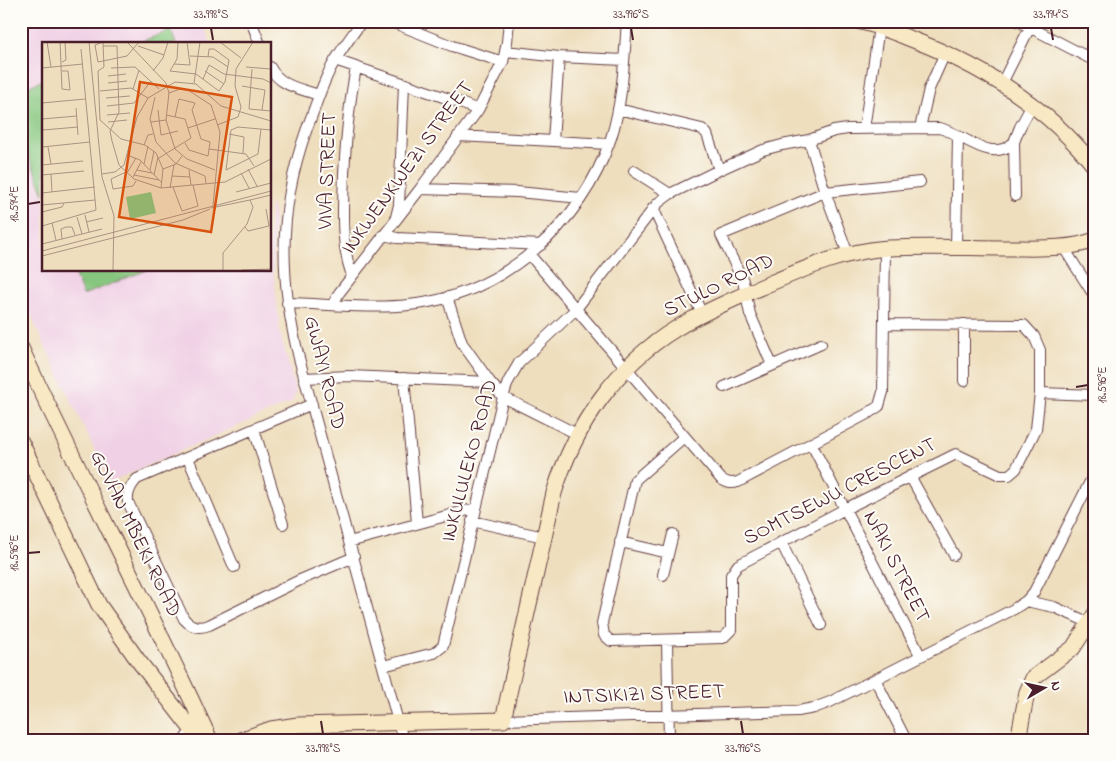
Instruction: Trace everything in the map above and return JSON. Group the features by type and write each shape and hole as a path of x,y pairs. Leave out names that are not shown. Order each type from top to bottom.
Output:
{"street":[{"path":"250,21 259,42"},
{"name":"GWAYI ROAD","path":"362,21 335,60 301,142 289,189 284,252 287,303 291,328 403,740"},
{"path":"390,21 452,46 504,56 624,60"},
{"name":"INKWENKWEZI STREET","path":"333,304 339,293 420,189 478,110 504,56 509,21"},
{"path":"287,303 391,306 447,297 506,272 541,245 556,231 581,198 602,162 609,144 618,109 627,21"},
{"path":"857,21 879,27 946,52 1002,83 1032,105 1093,159"},
{"path":"1018,21 1032,25 1091,59 1095,43"},
{"path":"1002,83 1032,25"},
{"path":"864,129 879,27"},
{"path":"920,128 928,89 946,52"},
{"path":"553,140 559,57"},
{"path":"335,60 478,110"},
{"name":"VIVA STREET","path":"352,276 347,263 342,221 348,119 356,68"},
{"path":"271,70 282,82 319,95"},
{"path":"396,219 399,205 404,84"},
{"path":"1015,196 1014,142 1032,105"},
{"path":"618,109 702,129 707,134 719,170"},
{"name":"INKULULEKO ROAD","path":"383,666 434,652 443,646 502,397 508,382 519,363 529,352 576,309 652,208 670,194 763,150 809,140 834,131 920,128 947,130 992,151 1004,150 1014,142"},
{"path":"458,136 609,144"},
{"path":"956,248 958,136"},
{"path":"809,140 825,192 848,254"},
{"path":"634,171 670,194"},
{"path":"772,365 750,314 743,280 721,235 825,192 920,182"},
{"path":"420,189 517,192 581,198"},
{"path":"652,208 702,314"},
{"path":"383,235 397,238 541,245"},
{"name":"STULO ROAD","path":"503,720 560,473 577,434 598,400 627,368 657,342 702,314 745,294 804,269 848,254 885,248 1064,248 1095,240"},
{"path":"530,254 721,479 733,483 880,406 883,392 885,248"},
{"path":"1064,248 1095,297"},
{"path":"447,297 462,343 502,397 577,434"},
{"name":"SOMTSEWU CRESCENT","path":"684,437 635,480 602,623 604,635 615,642 720,639 731,630 731,580 733,570 738,565 956,454 1000,475 1009,474 1016,469 1036,429 1040,393 1040,350 1034,336 1024,325 885,324"},
{"path":"964,324 964,381"},
{"path":"724,387 821,344"},
{"name":"GOVAN MBEKI ROAD","path":"21,348 184,682 210,740"},
{"path":"304,378 349,376 490,382"},
{"path":"404,378 417,523"},
{"path":"1040,393 1095,394"},
{"path":"312,404 138,479 133,483 127,498 180,610 189,624 200,627 209,625 300,580 354,558"},
{"path":"254,429 283,524"},
{"path":"21,442 99,606 192,736"},
{"name":"NAKI STREET","path":"812,443 920,655"},
{"path":"188,458 234,567"},
{"path":"1018,740 1027,692 1033,678 1073,648 1092,619 1026,601 1034,592 1095,472"},
{"path":"910,476 954,555"},
{"path":"349,542 476,508"},
{"path":"472,521 544,537"},
{"path":"663,574 672,534"},
{"path":"620,542 668,553"},
{"path":"781,542 821,625"},
{"name":"INTSIKIZI STREET","path":"240,740 265,730 285,726 669,715 806,709 830,702 1026,601"},
{"path":"667,640 669,740"},
{"path":"875,679 906,740"}],"shaded area":[{"path":"21,21 202,21 210,42 42,42 42,271 271,271 271,205 274,212 273,268 280,333 296,392 292,402 110,482 21,292"}],"green space":[{"path":"171,30 175,42 140,42"},
{"path":"42,81 42,189 21,137 21,89"},
{"path":"73,271 144,271 83,295"}]}
